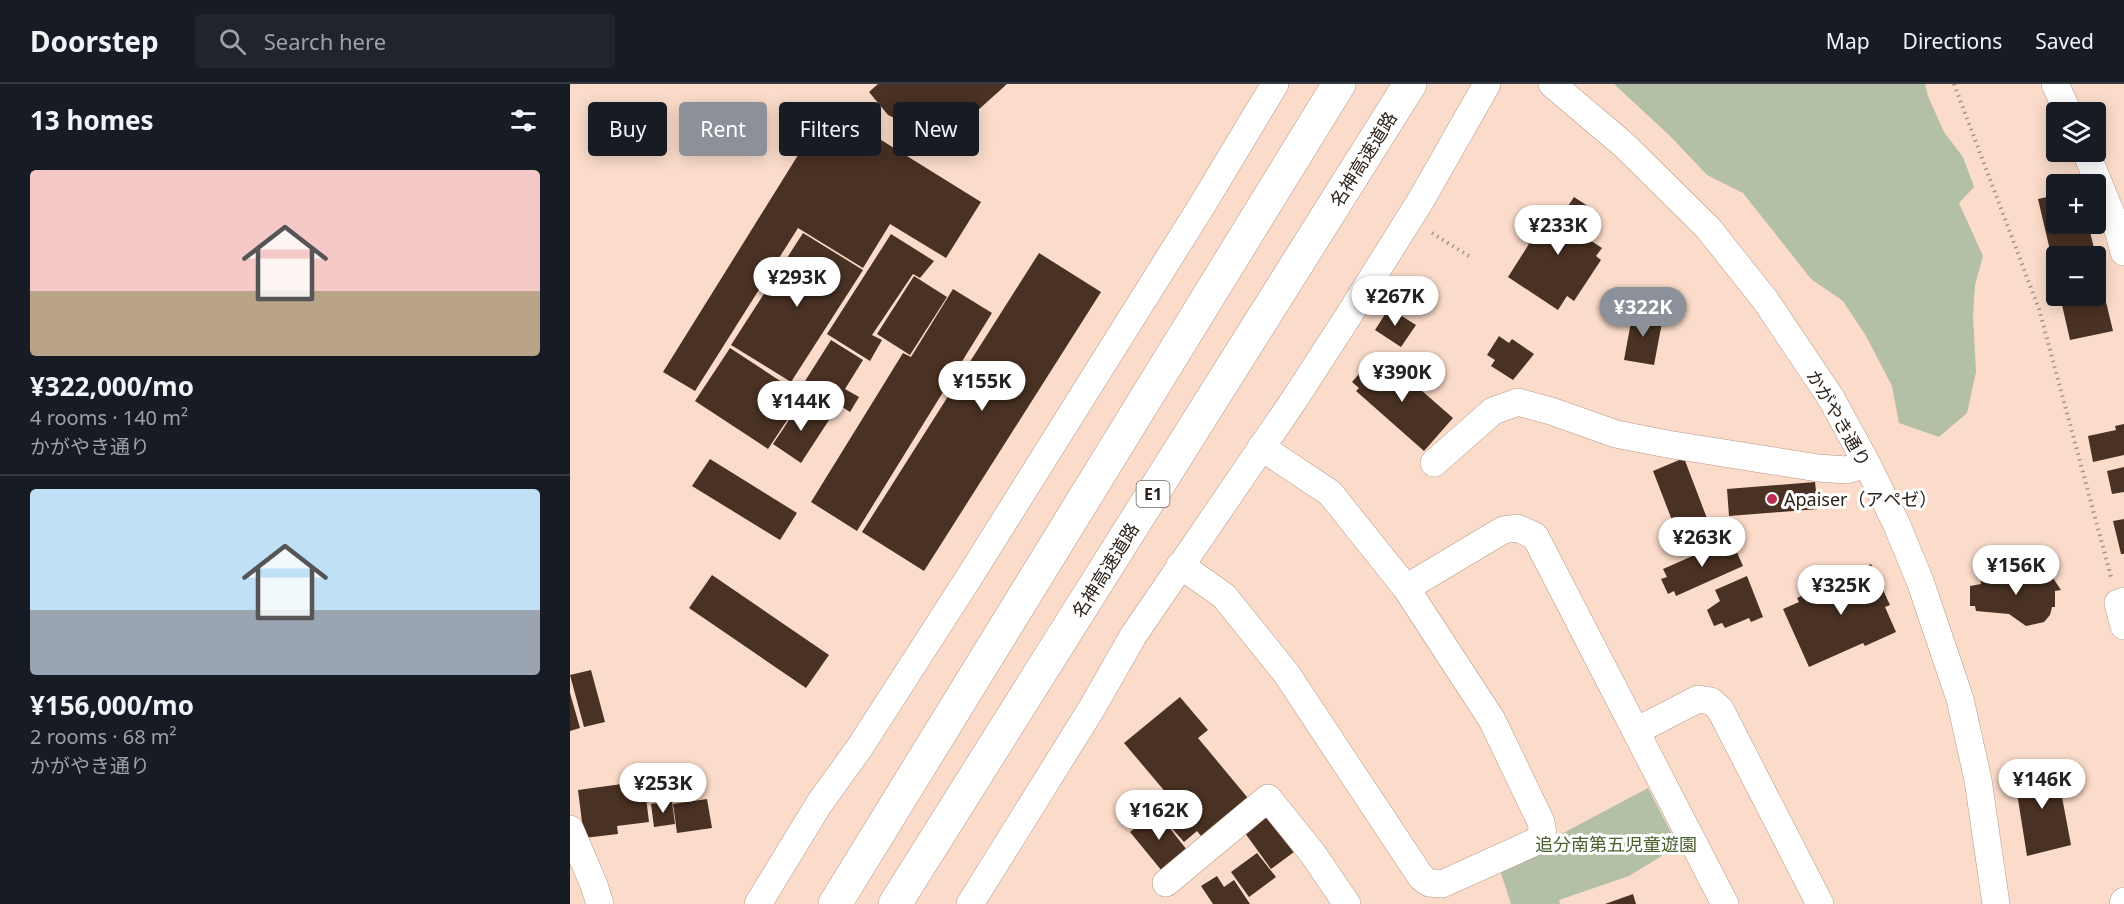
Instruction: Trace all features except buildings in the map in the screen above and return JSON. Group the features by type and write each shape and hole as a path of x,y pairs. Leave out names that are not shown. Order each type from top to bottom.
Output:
{"highway":[{"path":"835,904 1340,84"},
{"name":"名神高速道路","path":"895,904 1410,84"}],"street":[{"path":"758,904 819,804 860,747 968,579 1201,207 1275,84"},
{"path":"970,904 1092,708 1133,636 1294,400 1409,219 1487,84"},
{"name":"かがやき通り","path":"1552,84 1624,145 1708,228 1766,301 1831,398 1867,464 1896,523 1920,581 1960,699 1978,780 1996,904"},
{"path":"2055,84 2063,102"},
{"path":"2089,162 2119,233 2124,252"},
{"path":"1434,463 1493,411 1518,402 1616,434 1667,444 1818,468 1846,470 1867,464"},
{"path":"1180,565 1224,596 1286,673 1421,877 1429,882 1442,884 1533,843 1543,834 1541,822 1492,720 1406,588 1330,493 1261,447"},
{"path":"1406,588 1503,530 1517,528 1535,536 1725,904"},
{"path":"1636,731 1698,699 1711,700 1720,710 1820,904"},
{"path":"1166,884 1268,798 1313,854 1347,904"},
{"path":"570,829 600,904"}],"path":[{"path":"1953,84 2038,309 2122,610"},
{"path":"1409,219 1472,258"}],"green space":[{"path":"1614,84 1925,84 1944,132 1963,157 1974,187 1959,203 1983,256 1975,285 1973,316 1976,372 1967,413 1939,437 1899,423 1892,386 1866,336 1843,301 1811,279 1743,193 1707,175 1671,137"},
{"name":"追分南第五児童遊園","path":"1648,788 1678,846 1629,876 1559,900 1560,904 1511,904 1499,867"}],"place":[{"name":"Apaiser（アペゼ）","path":"1772,499"}]}
